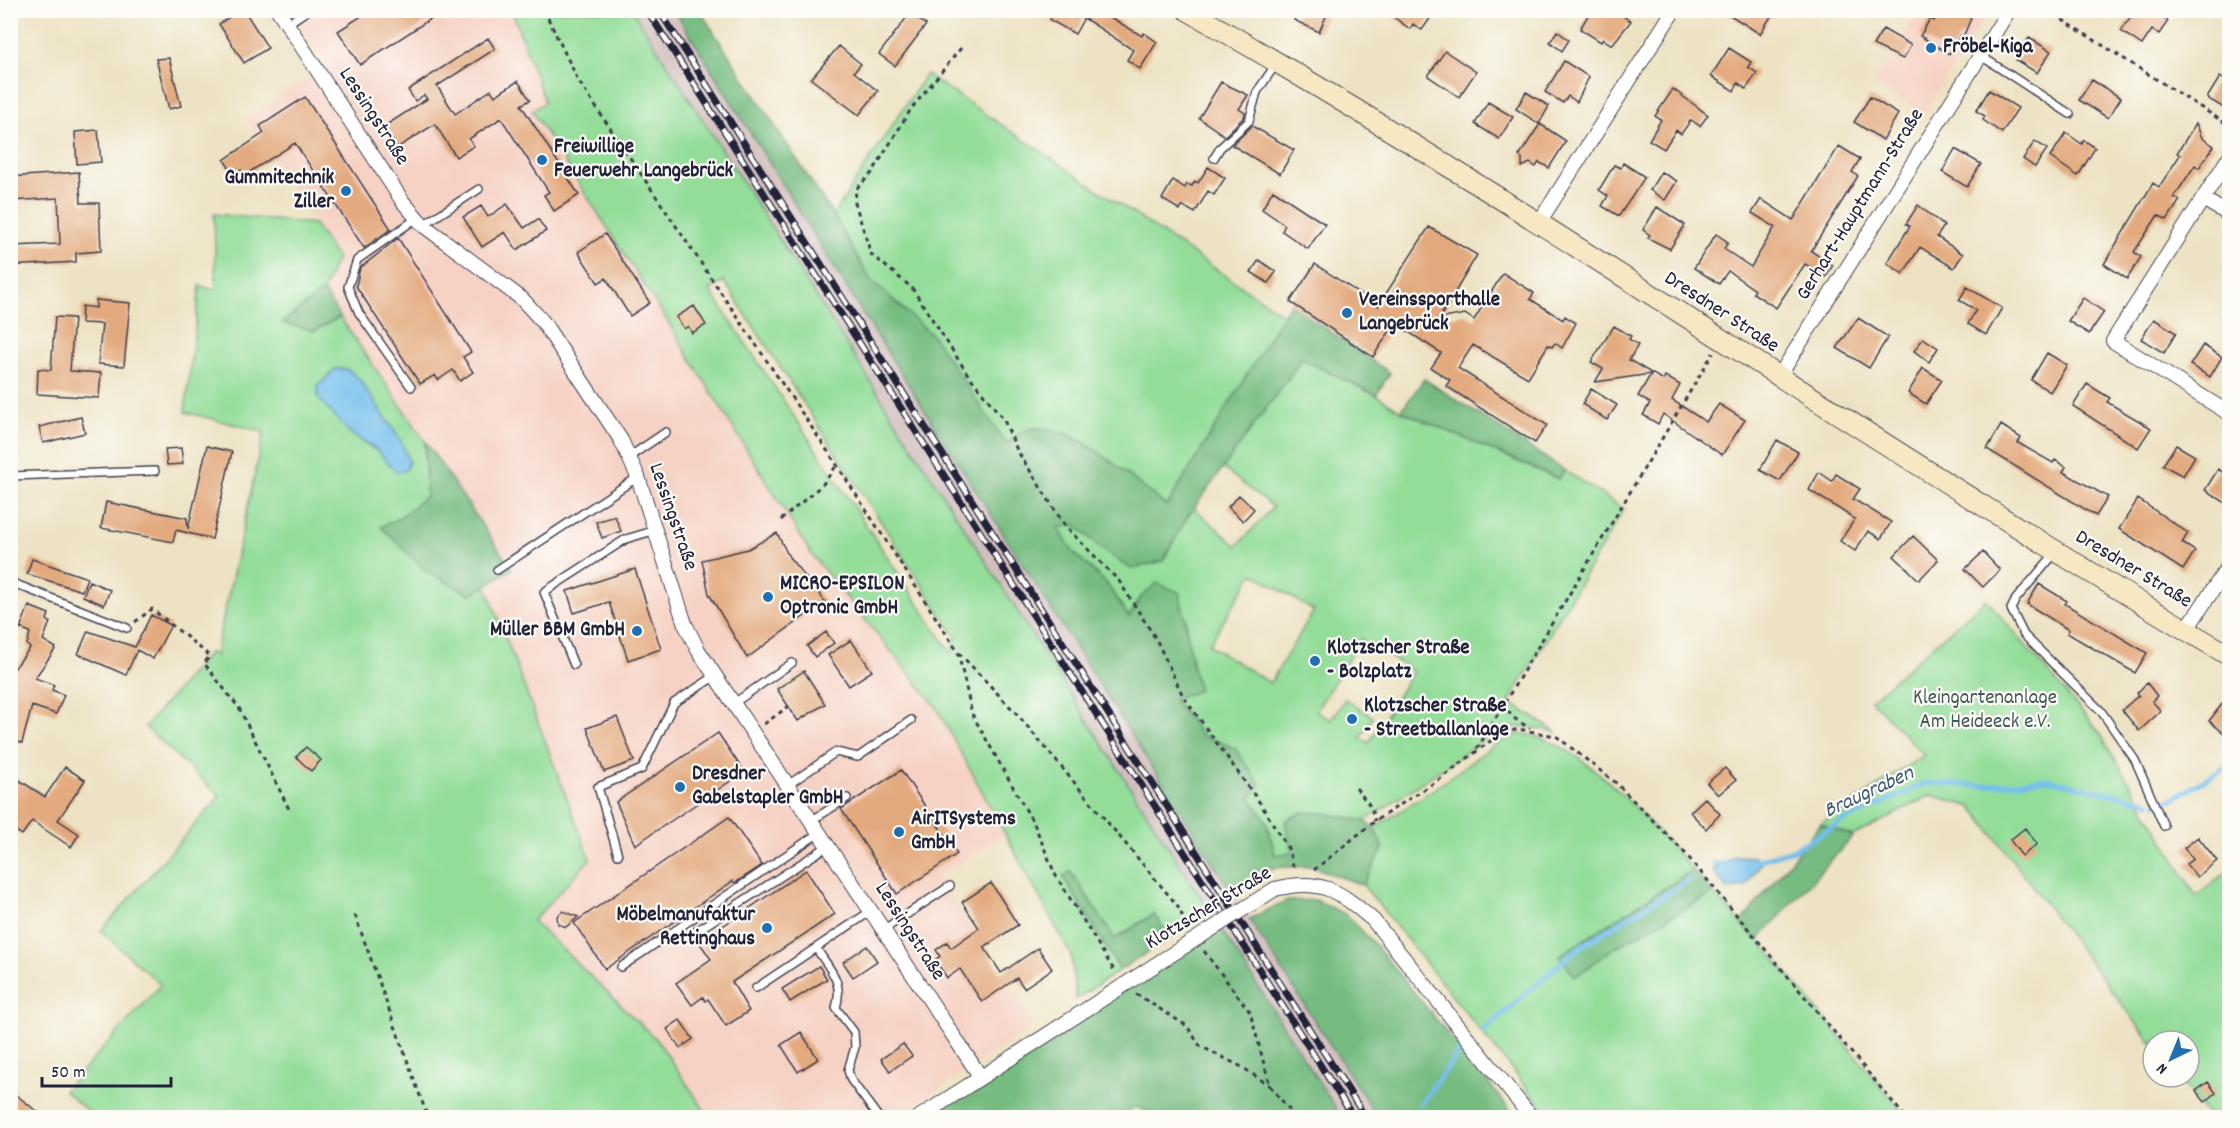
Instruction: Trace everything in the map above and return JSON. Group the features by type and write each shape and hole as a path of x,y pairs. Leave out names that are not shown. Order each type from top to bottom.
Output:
{"main road":[{"name":"Dresdner Straße","path":"1187,10 1277,62 1538,224 2056,552 2229,656"}],"street":[{"name":"Lessingstraße","path":"278,10 403,202 420,222 522,299 543,321 621,440 638,477 685,624 715,676 980,1076"},
{"path":"1538,224 1674,10"},
{"name":"Gerhart-Hauptmann-Straße","path":"1778,378 2009,10"},
{"path":"2229,156 2113,341 2229,414"},
{"path":"2203,199 2229,215"},
{"path":"2186,630 2229,564"},
{"name":"Klotzscher Straße","path":"918,1118 980,1076 1275,889 1298,883 1325,886 1351,901 1374,920 1532,1118"}],"lane":[{"path":"287,24 308,10"},
{"path":"1981,56 2070,114"},
{"path":"1214,158 1224,143 1249,121 1257,92 1277,62"},
{"path":"411,387 360,313 348,287 357,260 479,189"},
{"path":"629,457 666,432"},
{"path":"10,476 155,471"},
{"path":"497,570 638,477"},
{"path":"574,665 544,592 626,538 656,530"},
{"path":"2056,552 2016,599 2011,609 2024,635 2101,711 2135,760 2164,826"},
{"path":"10,582 127,628"},
{"path":"734,704 792,663"},
{"path":"618,855 598,788 642,769 674,703 715,676"},
{"path":"788,785 836,752 858,757 911,720"},
{"path":"621,967 815,827 847,798"},
{"path":"692,934 828,846"},
{"path":"883,930 950,886"},
{"path":"756,988 871,911"},
{"path":"816,948 838,982 840,994 836,1008 854,1032 855,1047 848,1070 851,1080 879,1118"}],"path":[{"path":"544,10 579,82 837,465 958,652 1016,713 1177,905 1192,933"},
{"path":"2047,10 2229,126"},
{"path":"961,48 911,110 872,173 856,189 855,203 871,254 912,288 967,373 1004,420 1017,450 1065,526 1119,581 1156,639 1183,696 1260,803 1289,850 1298,883 1375,821 1440,779 1497,736 1518,729 1532,729"},
{"path":"1476,751 1720,340"},
{"path":"781,520 823,484 837,465"},
{"path":"127,628 152,609 210,656 204,663 239,708 290,811"},
{"path":"958,652 972,714 1035,826 1055,874 1106,960"},
{"path":"1504,703 1507,710 1518,721 1532,729 1556,736 1615,782 1684,852 1906,1118"},
{"path":"753,733 789,706"},
{"path":"1356,788 1371,807 1375,821"},
{"path":"355,915 428,1118"},
{"path":"1202,948 1250,1012 1270,1086"},
{"path":"1124,985 1187,1026 1200,1046 1242,1067 1270,1086 1296,1118"}],"shaded area":[{"path":"289,11 512,11 546,102 532,111 666,319 812,555 935,705 1005,833 938,877 1035,1025 897,1117 709,1117 658,1041 533,920 590,858 486,586 511,569 323,291 337,257 246,118 325,66"},
{"path":"633,11 675,11 860,309 1377,1117 1341,1117"},
{"name":"Fröbel-Kiga","path":"1919,11 1987,12 1925,113 1874,83"}],"green space":[{"path":"512,11 633,11 1210,912 1170,938 1153,914 1115,939 1071,872 1063,876 1120,970 1076,999 1071,955 935,705 812,555 666,319 532,111 545,102","holes":["724,281 956,637 951,653 710,290"]},
{"path":"675,11 700,11 833,215 870,279 933,336 1006,444 1030,428 1050,429 1068,435 1104,456 1167,506 1290,304 1390,373 1376,395 1302,359 1186,519 1163,561 1131,569 1102,549 1075,525 1058,528 1074,553 1106,583 1129,617 1141,597 1157,583 1179,592 1192,666 1199,690 1174,700 1201,735 1235,748 1260,784 1250,798 1266,820 1275,855 1292,853 1285,821 1302,812 1324,813 1365,821 1374,828 1383,848 1363,885 1310,866 1272,868 1233,894 860,309"},
{"path":"926,74 1284,315 1167,506 1095,450 1031,427 1006,444 933,336 870,279 833,215"},
{"path":"214,214 314,224 337,258 323,291 283,323 314,331 340,317 425,441 426,496 399,518 382,528 471,594 486,586 590,859 533,921 658,1041 709,1117 96,1118 64,1091 161,985 101,931 220,796 145,727 210,652 215,656 264,432 185,412 200,286 216,290","holes":["359,379 401,441 382,454 360,440"]},
{"path":"323,291 340,317 314,331 282,323"},
{"path":"1302,359 1376,395 1401,411 1558,479 1564,470 1624,509 1509,702 1558,733 1529,727 1499,730 1365,821 1324,813 1293,853 1275,855 1266,820 1250,798 1259,784 1235,748 1201,735 1173,699 1199,690 1191,667 1186,617 1141,597 1129,617 1106,583 1074,553 1058,527 1075,525 1102,549 1186,519 1194,508 1237,546 1273,507 1223,468","holes":["1253,573 1314,611 1270,683 1209,645","1361,639 1413,671 1369,743 1360,738 1373,717 1345,699 1331,720 1316,711"]},
{"path":"1424,379 1564,470 1559,479 1401,411"},
{"path":"425,441 512,569 471,595 426,571 381,527 399,518 426,496"},
{"name":"Kleingartenanlage Am Heideeck e.V.","path":"1986,599 2100,733 2196,896 2229,871 2229,1117 2208,1117 2187,1089 2201,1089 2201,1029 2141,1029 1972,807 1931,795 1853,836 1820,824 1924,755 1871,700"},
{"path":"1518,734 1541,738 1565,749 1589,766 1636,808 1693,870 1559,956 1612,949 1713,893 1759,940 1907,1117 1550,1117 1363,885 1383,848 1374,828 1444,782 1488,749"},
{"path":"1820,824 1853,836 1758,940 1740,924"},
{"path":"1693,870 1713,893 1614,948 1575,977 1559,956"},
{"path":"1071,872 1115,939 1154,914 1170,938 1120,970 1063,876"},
{"path":"1316,900 1347,915 1376,946 1516,1117 1377,1117 1249,919 1286,901"},
{"path":"1220,927 1341,1117 1160,1117 1135,1107 1119,1118 922,1118"}],"water":[{"path":"335,369 347,369 359,379 401,441 409,461 406,470 396,472 375,448 351,434 318,398 318,386"},
{"path":"1735,856 1755,857 1761,863 1746,886 1728,890 1712,870"}],"building":[{"path":"240,10 244,10 268,48 244,63 219,24"},
{"path":"371,10 444,10 360,65 338,31"},
{"path":"1055,10 1098,10 1142,36 1144,33 1157,42 1140,69 1127,60 1133,50 1084,18 1075,34 1050,20"},
{"path":"1299,10 1329,10 1319,32 1294,20"},
{"path":"1384,10 1436,10 1422,30 1413,24 1410,29"},
{"path":"1591,10 1614,10 1631,21 1612,45 1603,39 1601,42 1580,29"},
{"path":"1722,10 1775,10 1760,34"},
{"path":"1940,10 1957,10 1971,18 1964,35 1960,36 1949,54 1920,36 1930,19 1934,21"},
{"path":"2135,10 2151,10 2168,21 2159,34 2152,30 2142,45 2121,31"},
{"path":"910,13 926,25 895,66 879,54"},
{"path":"1883,29 1911,45 1903,59 1873,45"},
{"path":"1557,31 1569,40 1562,51 1550,42"},
{"path":"488,38 495,49 437,86 455,114 491,90 495,96 518,81 530,100 521,105 579,195 554,211 544,195 549,192 501,118 469,139 474,146 456,157 435,124 397,148 383,127 427,99 424,95 415,101 408,90"},
{"path":"2029,38 2051,51 2037,73 2016,60"},
{"path":"839,46 861,64 854,72 878,91 859,115 811,79"},
{"path":"1729,48 1751,62 1748,67 1757,73 1746,89 1738,83 1734,91 1711,76"},
{"path":"1445,51 1476,72 1459,97 1428,76"},
{"path":"169,58 181,106 169,109 156,59"},
{"path":"1564,61 1589,77 1577,102 1568,96 1563,103 1545,92"},
{"path":"2220,77 2229,83 2229,111 2207,98"},
{"path":"2092,80 2121,98 2108,118 2079,100"},
{"path":"1221,82 1248,95 1239,109 1245,113 1244,117 1225,136 1199,118"},
{"path":"1673,89 1708,115 1700,126 1691,120 1681,134 1676,130 1664,149 1649,140 1661,120 1655,116"},
{"path":"1989,90 2018,108 2002,133 1983,120 1985,116 1976,111"},
{"path":"1526,92 1549,106 1539,124 1516,109"},
{"name":"Gummitechnik Ziller","path":"305,97 391,229 364,248 295,143 245,175 241,170 234,175 224,160 264,133 260,126"},
{"path":"1870,97 1898,114 1883,140 1854,122"},
{"path":"1488,102 1513,117 1499,139 1475,124"},
{"path":"2196,123 2202,138 2214,146 2199,168 2195,165 2174,197 2180,200 2167,220 2158,215 2134,252 2141,257 2127,279 2104,264 2153,183 2159,187 2180,155 2177,153"},
{"path":"1540,124 1566,141 1549,168 1539,162 1536,167 1530,163 1522,167 1522,158 1519,156"},
{"path":"1252,126 1294,150 1280,174 1232,145"},
{"path":"98,130 101,162 77,164 75,132"},
{"path":"2066,133 2082,144 2084,140 2095,148 2078,176 2050,157"},
{"path":"2035,141 2047,149 2035,167 2023,159"},
{"path":"1839,146 1860,159 1852,172 1858,176 1811,251 1833,265 1826,277 1805,264 1776,308 1753,293 1755,290 1728,271 1719,284 1694,268 1716,234 1728,242 1724,249 1751,267 1775,227 1752,213 1761,199 1793,220"},
{"path":"1955,149 1981,164 1967,187 1942,172"},
{"path":"1623,163 1645,177 1619,216 1602,206 1608,196 1599,190 1614,165 1621,168"},
{"path":"1208,167 1225,178 1214,195 1208,191 1195,213 1183,206 1180,210 1162,199 1173,180 1185,188 1187,184 1192,186 1195,181 1198,183"},
{"path":"79,172 81,203 99,203 101,251 76,253 76,262 10,266 10,246 60,244 58,198 10,201 10,177"},
{"path":"1661,172 1677,181 1665,200 1650,190"},
{"path":"1273,190 1325,224 1308,249 1282,231 1285,225 1262,209"},
{"path":"507,204 524,228 538,219 546,231 517,250 505,232 482,247 463,217 481,206 488,217"},
{"path":"1918,205 1944,226 1937,237 1963,254 1954,268 1920,247 1903,274 1887,263 1910,226 1906,224"},
{"path":"1657,207 1685,225 1670,249 1648,238 1650,235 1643,230"},
{"path":"1429,227 1477,255 1439,319 1465,314 1474,320 1503,273 1534,293 1530,299 1563,320 1565,316 1576,323 1562,348 1555,343 1552,347 1548,345 1528,378 1473,345 1458,368 1547,425 1535,443 1446,386 1450,380 1431,368 1441,353 1395,323 1373,357 1290,302 1315,264 1378,306"},
{"path":"605,234 650,303 630,316 606,278 598,283 578,252"},
{"path":"398,238 471,352 463,357 473,372 460,381 453,370 438,380 435,375 420,384 356,286 360,268"},
{"path":"1259,260 1276,272 1268,283 1251,272"},
{"path":"1967,287 2002,308 1986,335 1968,324 1976,310 1959,300"},
{"path":"2083,298 2104,312 2089,334 2068,321"},
{"path":"96,300 130,303 124,366 98,364 102,324 81,323 82,306 96,308"},
{"path":"694,306 706,325 692,333 688,326 684,329 676,317"},
{"path":"55,317 74,318 70,371 101,373 99,398 37,394 38,369 51,370"},
{"path":"1858,318 1888,337 1869,368 1837,348"},
{"path":"2154,319 2176,333 2164,353 2141,339"},
{"path":"1614,326 1631,336 1629,339 1638,345 1629,360 1663,380 1665,376 1680,385 1672,400 1706,422 1719,404 1745,420 1722,455 1663,414 1658,424 1643,415 1650,403 1638,396 1651,374 1595,382 1603,369 1591,362"},
{"path":"1923,338 1938,348 1929,362 1914,351"},
{"path":"2203,345 2222,357 2210,377 2190,365"},
{"path":"2047,353 2067,365 2050,392 2031,380"},
{"path":"1923,368 1942,380 1926,404 1908,393"},
{"path":"2087,384 2110,398 2107,402 2151,428 2138,448 2073,406"},
{"path":"1591,389 1617,405 1607,420 1582,404"},
{"path":"81,417 85,433 43,443 39,427"},
{"path":"2001,425 2021,438 2018,443 2053,463 2055,460 2066,467 2063,472 2108,497 2096,516 1987,449"},
{"path":"1777,440 1798,452 1780,481 1760,470"},
{"path":"2176,445 2195,456 2183,476 2163,465"},
{"path":"207,446 232,452 212,539 176,530 173,542 101,528 106,502 187,518 188,529"},
{"path":"181,448 183,464 167,465 165,449"},
{"path":"2218,469 2229,476 2229,505 2205,490"},
{"path":"1819,472 1832,481 1836,474 1860,489 1853,499 1891,522 1881,539 1868,531 1855,551 1840,541 1855,519 1809,490"},
{"path":"1239,495 1254,509 1243,521 1228,507"},
{"path":"2138,499 2188,533 2182,543 2195,551 2183,570 2119,529"},
{"path":"615,516 621,531 602,538 596,522"},
{"name":"MICRO-EPSILON Optronic GmbH","path":"777,533 789,557 825,601 747,658 709,594 702,560 748,549"},
{"path":"1913,536 1938,560 1919,580 1894,556"},
{"path":"1983,552 2000,570 1983,587 1965,569"},
{"path":"32,559 87,578 82,591 27,574"},
{"name":"Müller BBM GmbH","path":"635,569 661,649 628,660 609,602 574,613 567,591"},
{"path":"89,581 110,590 104,605 83,596"},
{"path":"2039,584 2067,601 2065,604 2147,653 2135,673 2067,633 2069,630 2027,604"},
{"path":"29,606 49,614 47,620 50,622 43,640 56,648 35,678 54,685 52,690 64,695 56,714 32,706 22,743 10,740 10,674 30,648 27,645 30,632 20,628"},
{"path":"151,615 171,625 153,659 137,650 126,675 78,654 88,631 135,647"},
{"path":"826,632 834,643 815,657 807,646"},
{"path":"851,640 872,671 849,686 828,655"},
{"path":"804,671 825,704 798,721 777,689"},
{"path":"2147,683 2157,696 2152,701 2161,711 2139,731 2122,710 2139,695 2137,693"},
{"path":"2229,695 2229,737 2209,721"},
{"path":"617,717 634,761 604,772 587,728"},
{"name":"Dresdner Gabelstapler GmbH","path":"718,733 744,772 635,845 616,802"},
{"path":"306,747 321,760 311,771 296,757"},
{"path":"65,767 85,780 58,820 79,834 71,847 32,821 22,835 10,827 10,774 45,797"},
{"path":"1725,768 1736,780 1718,795 1707,783"},
{"name":"AirITSystems GmbH","path":"901,770 957,854 897,894 841,809"},
{"path":"1705,798 1720,814 1706,829 1690,812"},
{"path":"729,817 762,865 735,883 733,881 605,969 574,923"},
{"path":"2025,828 2037,844 2022,856 2010,840"},
{"path":"2198,837 2217,861 2197,877 2186,864 2193,859 2184,848"},
{"name":"Möbelmanufaktur Rettinghaus","path":"806,870 835,914 732,982 749,1011 726,1026 708,999 705,1001 703,997 692,1005 676,983 711,959 699,942"},
{"path":"991,883 1018,925 984,947 1001,973 1038,948 1052,969 1024,988 1017,978 982,1002 960,969 947,978 935,960 940,956 936,950 947,942 951,948 979,928 962,902"},
{"path":"563,911 578,917 566,927 558,924 557,916"},
{"path":"867,946 877,961 853,977 843,962"},
{"path":"819,966 827,979 790,1002 782,989"},
{"path":"680,1020 693,1039 680,1048 667,1029"},
{"path":"801,1032 818,1059 798,1072 781,1045"},
{"path":"903,1044 912,1056 890,1071 881,1059"},
{"path":"2208,1082 2216,1093 2205,1102 2196,1091"},
{"path":"10,1090 45,1118 10,1118"}],"waterway":[{"name":"Braugraben","path":"2156,803 2173,799 2230,765"},
{"name":"Braugraben","path":"1752,862 1793,850 1845,820 1927,783 1981,786 2046,779 2149,802"},
{"name":"Braugraben","path":"1714,864 1728,864"},
{"name":"Braugraben","path":"1483,1031 1577,949 1689,880"},
{"name":"Braugraben","path":"1421,1103 1461,1049"}],"railway":[{"path":"647,10 1354,1118"},
{"path":"659,10 1366,1118"}],"place":[{"name":"Fröbel-Kiga","path":"1931,48"},
{"name":"Freiwillige Feuerwehr Langebrück","path":"542,160"},
{"name":"Gummitechnik Ziller","path":"346,191"},
{"name":"Vereinssporthalle Langebrück","path":"1347,313"},
{"name":"MICRO-EPSILON Optronic GmbH","path":"768,597"},
{"name":"Müller BBM GmbH","path":"637,631"},
{"name":"Klotzscher Straße - Bolzplatz","path":"1315,661"},
{"name":"Klotzscher Straße - Streetballanlage","path":"1352,719"},
{"name":"Dresdner Gabelstapler GmbH","path":"680,787"},
{"name":"AirITSystems GmbH","path":"899,832"},
{"name":"Möbelmanufaktur Rettinghaus","path":"767,928"}]}
